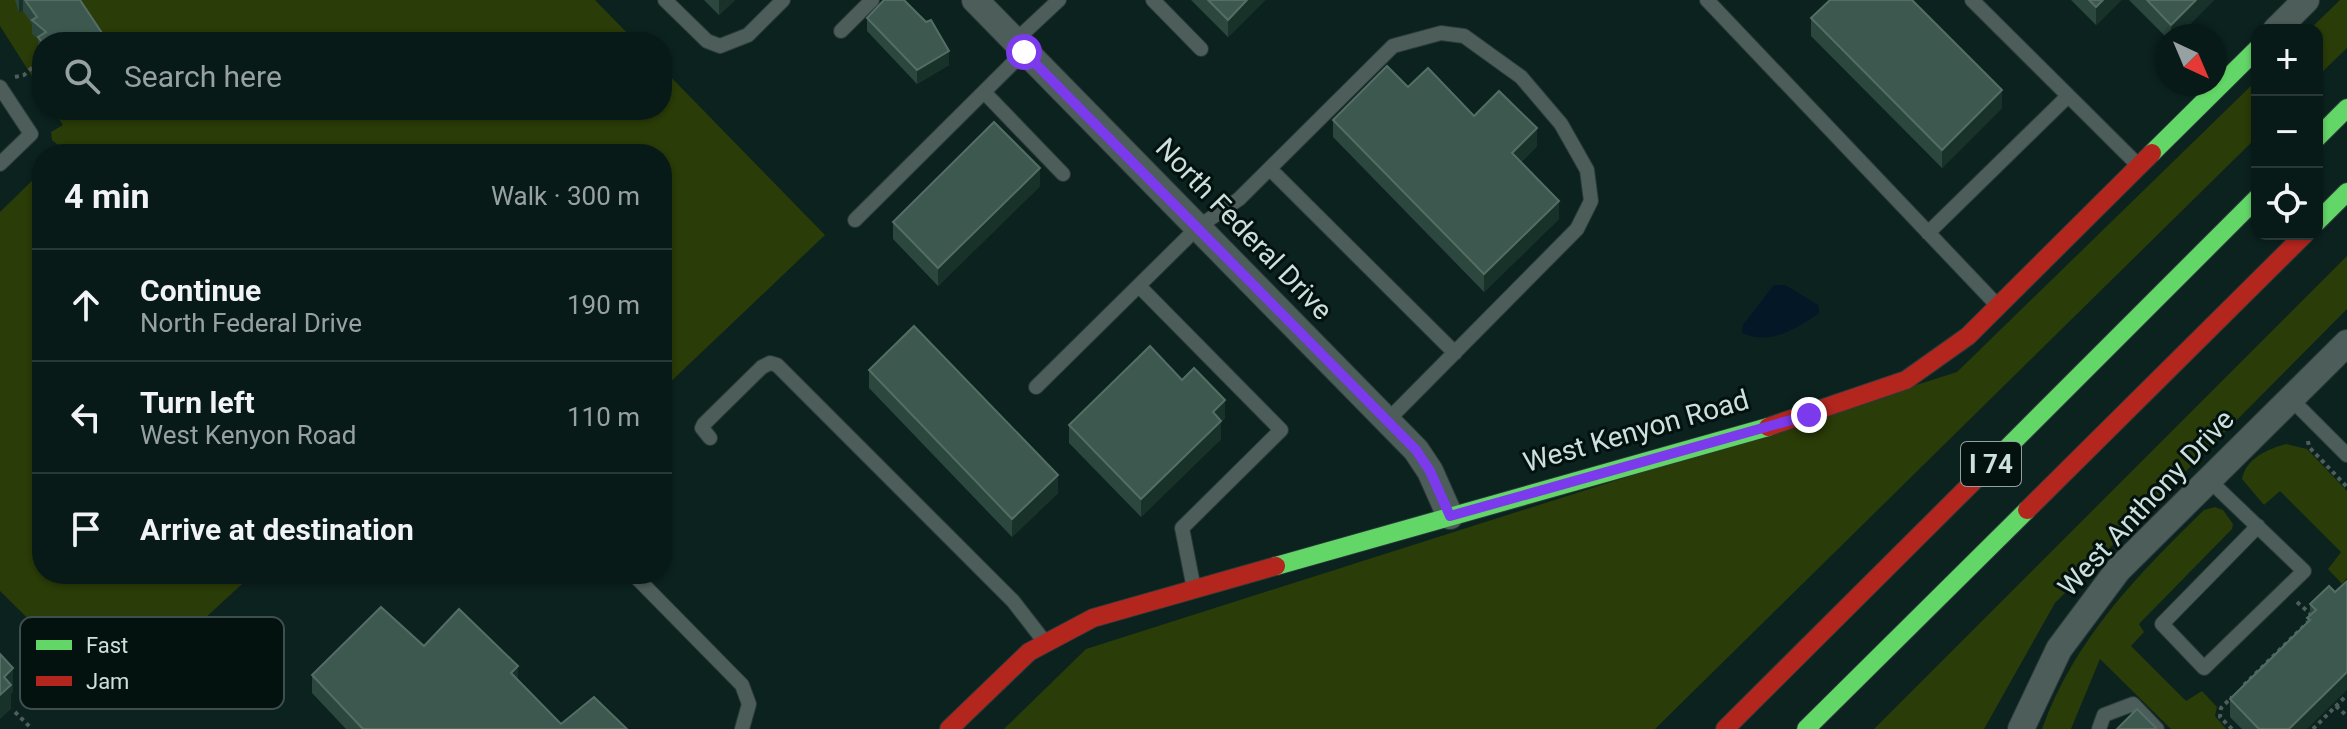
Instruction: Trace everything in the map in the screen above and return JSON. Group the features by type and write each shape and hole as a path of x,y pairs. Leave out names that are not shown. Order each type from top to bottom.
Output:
{"main road":[{"name":"West Kenyon Road","path":"949,729 1029,652 1093,618 1866,397 1906,380 1940,358 1998,306 2251,55"},
{"path":"2323,132 2347,108"},
{"path":"2323,216 2347,192"},
{"name":"I 74","path":"1725,729 2251,204"},
{"name":"I 74","path":"1806,729 2299,240"}],"street":[{"name":"North Federal Drive","path":"975,0 1416,450 1430,471 1450,516"},
{"path":"2282,24 2306,0"},
{"name":"West Anthony Drive","path":"2021,729 2059,649 2118,570 2347,343"}],"lane":[{"path":"665,0 707,41 720,46 748,35 783,0"},
{"path":"841,31 872,0"},
{"path":"855,220 984,92 1059,0"},
{"path":"1153,0 1201,49"},
{"path":"1707,0 1998,306"},
{"path":"1972,0 2139,166"},
{"path":"1036,387 1198,227 1239,199 1393,46 1441,33 1464,36 1521,77 1561,124 1587,170 1591,201 1577,229 1387,421"},
{"path":"0,164 31,134 4,84"},
{"path":"984,92 1063,174"},
{"path":"1928,233 2068,96"},
{"path":"1270,169 1455,353"},
{"path":"1139,286 1281,430 1182,528 1194,589"},
{"path":"710,438 702,428 704,424 762,367 770,363 777,365 1013,601 1044,642"},
{"path":"2291,399 2347,455"},
{"path":"2209,480 2258,526 2304,571 2204,668 2162,624 2258,526"},
{"path":"643,584 742,685 749,704 742,729"},
{"path":"2099,729 2104,715 2133,704 2157,729"}],"path":[{"path":"4,84 32,68"},
{"path":"2232,729 2220,717 2221,708 2324,605"},
{"path":"2313,729 2347,695"},
{"path":"2336,706 2347,716"},
{"path":"15,712 32,729"}],"green space":[{"path":"0,0 595,0 626,32 32,32 32,76 0,26"},
{"path":"2340,0 2347,0 2347,48 2323,71 2323,24 2315,24"},
{"path":"672,78 825,235 672,380 672,144 57,144 52,140 51,132 63,125 60,120 672,120"},
{"path":"2251,86 2251,143 1655,729 1004,729 1086,649 1957,372"},
{"path":"32,181 32,584 242,584 206,617 26,617 0,591 0,212"},
{"path":"2347,256 2347,309 2055,603 1984,729 1874,729"},
{"path":"2286,444 2307,449 2347,491 2347,578 2342,584 2328,569 2341,552 2280,491 2264,505 2242,479 2253,460"},
{"path":"2215,507 2223,510 2233,524 2232,529 2139,624 2144,632 2131,646 2186,701 2202,691 2217,707 2215,716 2226,729 2171,729 2100,659 2071,729 2042,729 2071,666 2110,610 2179,534 2204,510"}],"water":[{"path":"1774,285 1785,285 1818,305 1819,313 1783,334 1763,337 1742,333 1743,325"}],"building":[{"path":"25,0 80,0 101,32 46,32 32,20 37,17"},
{"path":"884,0 904,0 926,22 931,20 949,51 917,70 867,18"},
{"path":"1208,0 1247,0 1228,20"},
{"path":"1830,0 1912,0 2002,90 1942,150 1811,18"},
{"path":"2089,0 2103,0 2096,7"},
{"path":"2147,0 2196,0 2172,24"},
{"path":"1387,66 1408,87 1428,68 1474,116 1499,91 1537,128 1512,153 1559,201 1484,274 1333,120"},
{"path":"994,122 1040,168 938,268 893,222"},
{"path":"914,326 1058,475 1012,519 869,370"},
{"path":"1150,346 1182,380 1194,368 1225,400 1213,412 1221,421 1141,499 1069,425"},
{"path":"2347,581 2347,672 2289,729 2259,729 2230,699 2310,620 2307,618 2316,610 2310,604 2329,586 2335,592"},
{"path":"381,607 424,646 459,609 518,666 511,673 561,724 594,697 627,729 363,729 312,675"},
{"path":"0,654 13,668 4,677 11,685 0,695"},
{"path":"2137,709 2157,729 2117,729"}],"traffic: fast":[{"path":"2152,153 2251,55"},
{"path":"2323,132 2347,108"},
{"path":"2323,216 2347,192"},
{"path":"1997,458 2251,204"},
{"path":"1276,566 1768,427"},
{"path":"1806,729 2027,510"}],"traffic: jam":[{"path":"1768,427 1906,380 1968,336 2152,153"},
{"path":"2027,510 2299,240"},
{"path":"1725,729 1997,458"},
{"path":"949,729 1029,652 1093,618 1276,566"}],"route":[{"path":"1024,52 1416,450 1430,471 1450,516 1809,415"}]}
